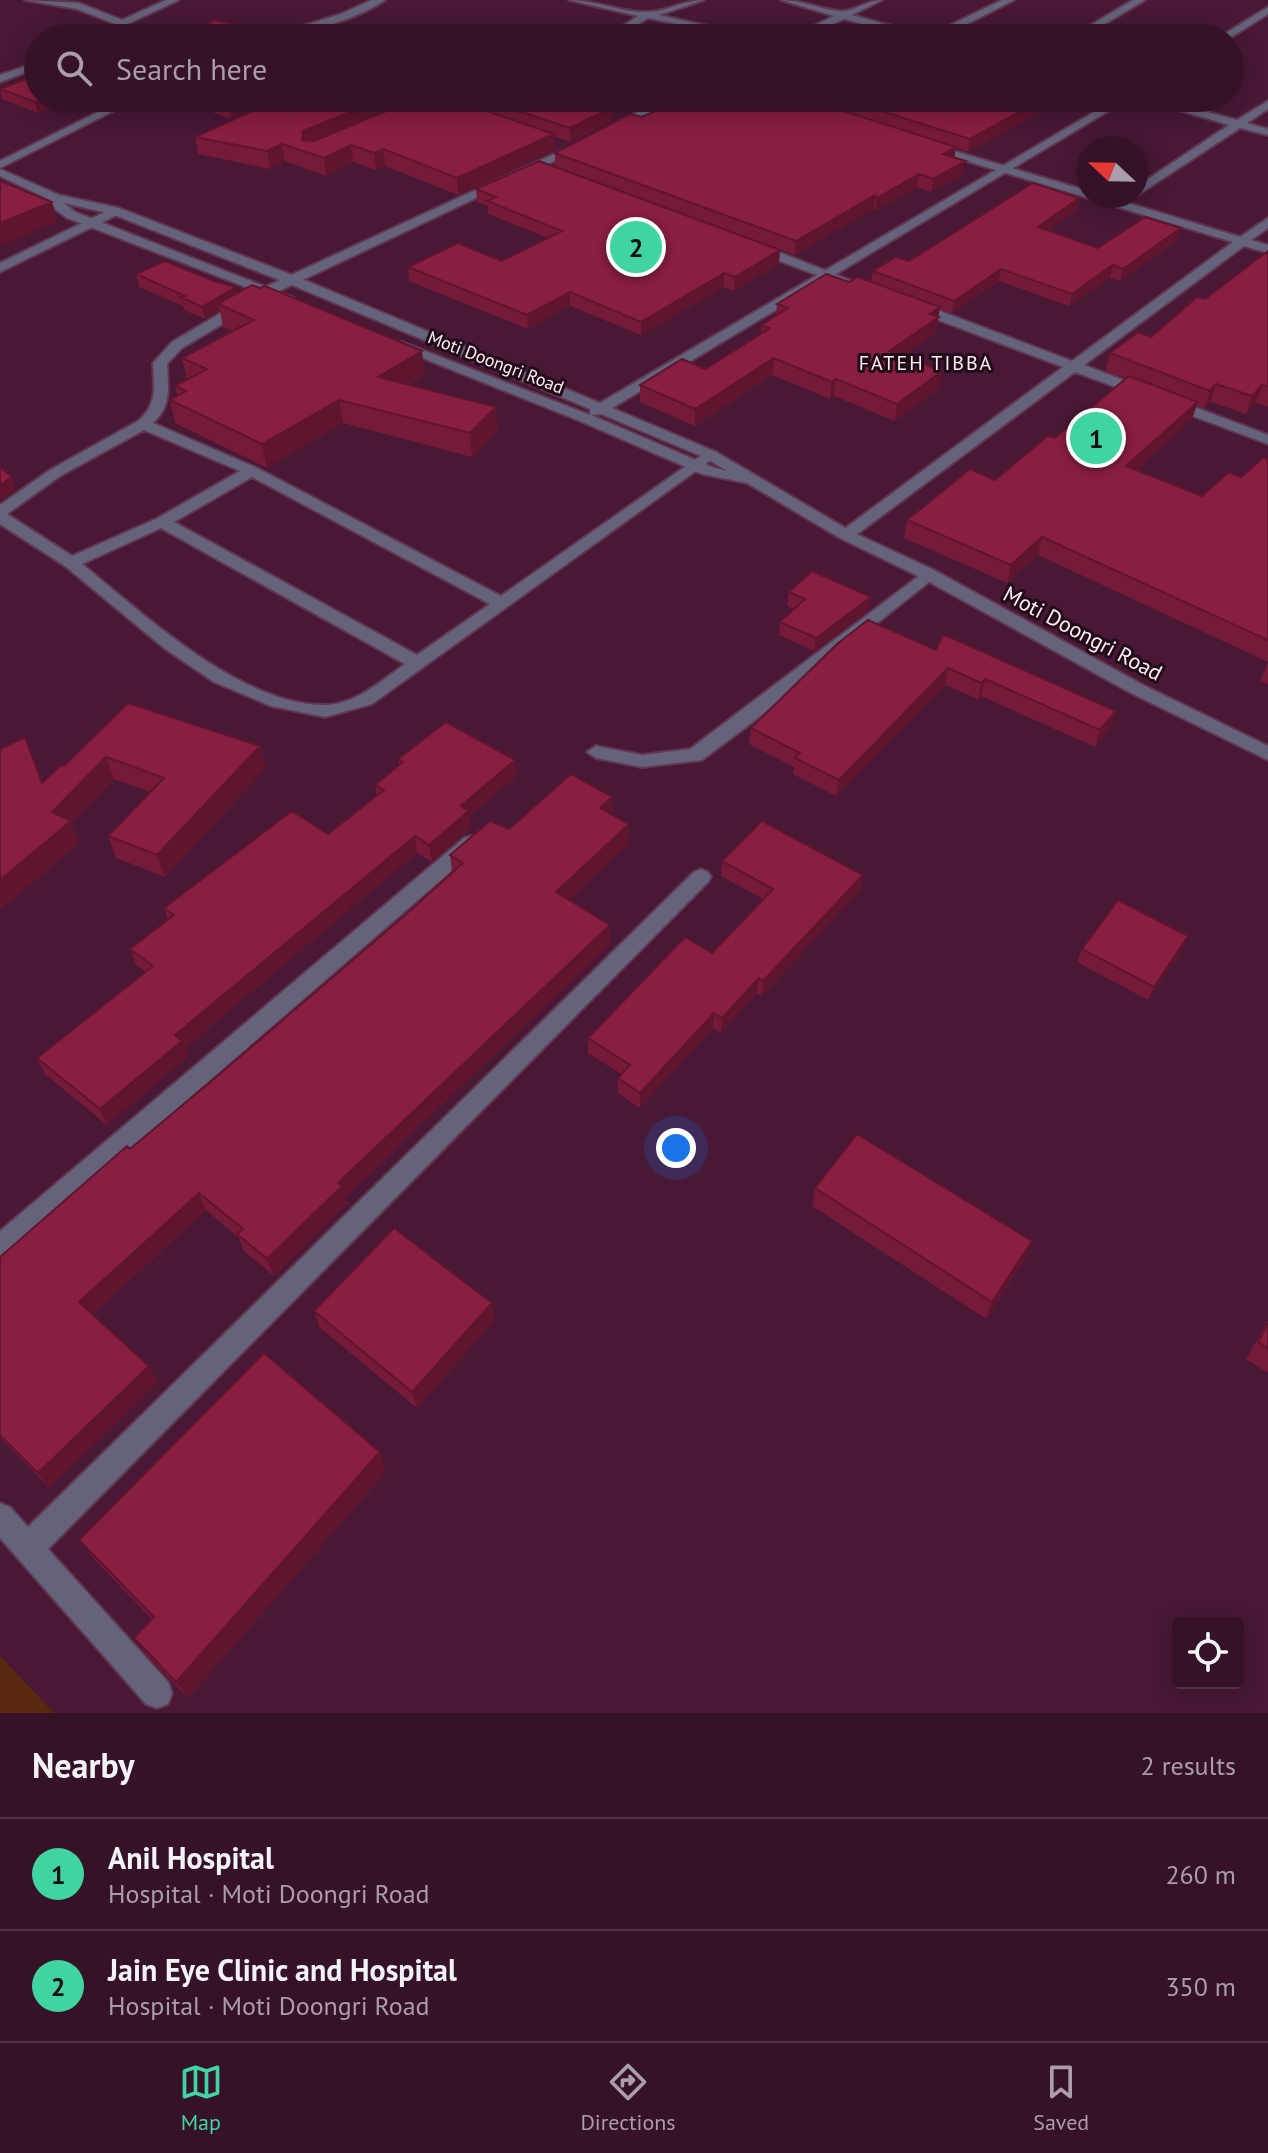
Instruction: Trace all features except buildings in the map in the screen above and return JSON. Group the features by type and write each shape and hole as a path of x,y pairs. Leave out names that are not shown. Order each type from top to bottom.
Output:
{"street":[{"path":"30,0 79,6 122,23 174,0"},
{"path":"316,24 344,16 357,5 380,0"},
{"path":"574,0 685,24"},
{"path":"632,24 645,16 699,0"},
{"path":"786,0 874,24"},
{"path":"823,24 877,0"},
{"path":"960,24 1009,0"},
{"path":"1098,24 1140,0"},
{"path":"1244,25 1268,10"},
{"path":"0,79 24,70"},
{"path":"1148,184 1268,104"},
{"path":"0,165 106,112"},
{"path":"645,112 539,166 270,290 166,354 160,363 162,398 157,412 143,424 66,466 0,514 71,563 182,653 220,678 277,702 325,711 366,700 711,455"},
{"path":"585,418 1101,112"},
{"path":"1193,112 1268,132"},
{"path":"913,141 1076,193"},
{"path":"558,145 572,149"},
{"path":"539,166 554,171"},
{"name":"Moti Doongri Road","path":"0,172 55,198 115,211 292,280 711,455 846,535 928,574 1137,689 1268,754"},
{"name":"Moti Doongri Road","path":"55,198 60,207 91,222 299,303"},
{"path":"1125,208 1268,249"},
{"path":"0,268 115,211"},
{"path":"846,535 1268,222"},
{"path":"740,241 855,285"},
{"path":"899,301 1268,440"},
{"name":"Moti Doongri Road","path":"405,329 386,340 585,418 694,465 720,475 751,481"},
{"path":"143,424 252,471 501,603"},
{"path":"71,563 162,522 252,471"},
{"path":"162,522 419,664"},
{"path":"596,752 642,761 695,755 739,724 928,574"},
{"path":"0,1246 490,827"},
{"path":"29,1547 701,877"},
{"path":"0,1517 157,1693"}],"shaded area":[{"path":"0,1656 54,1713 0,1713"}],"place":[{"name":"Jain Eye Clinic and Hospital","path":"636,247"},
{"name":"Anil Hospital","path":"1096,438"}],"district":[{"name":"FATEH TIBBA","path":"926,363"}]}
